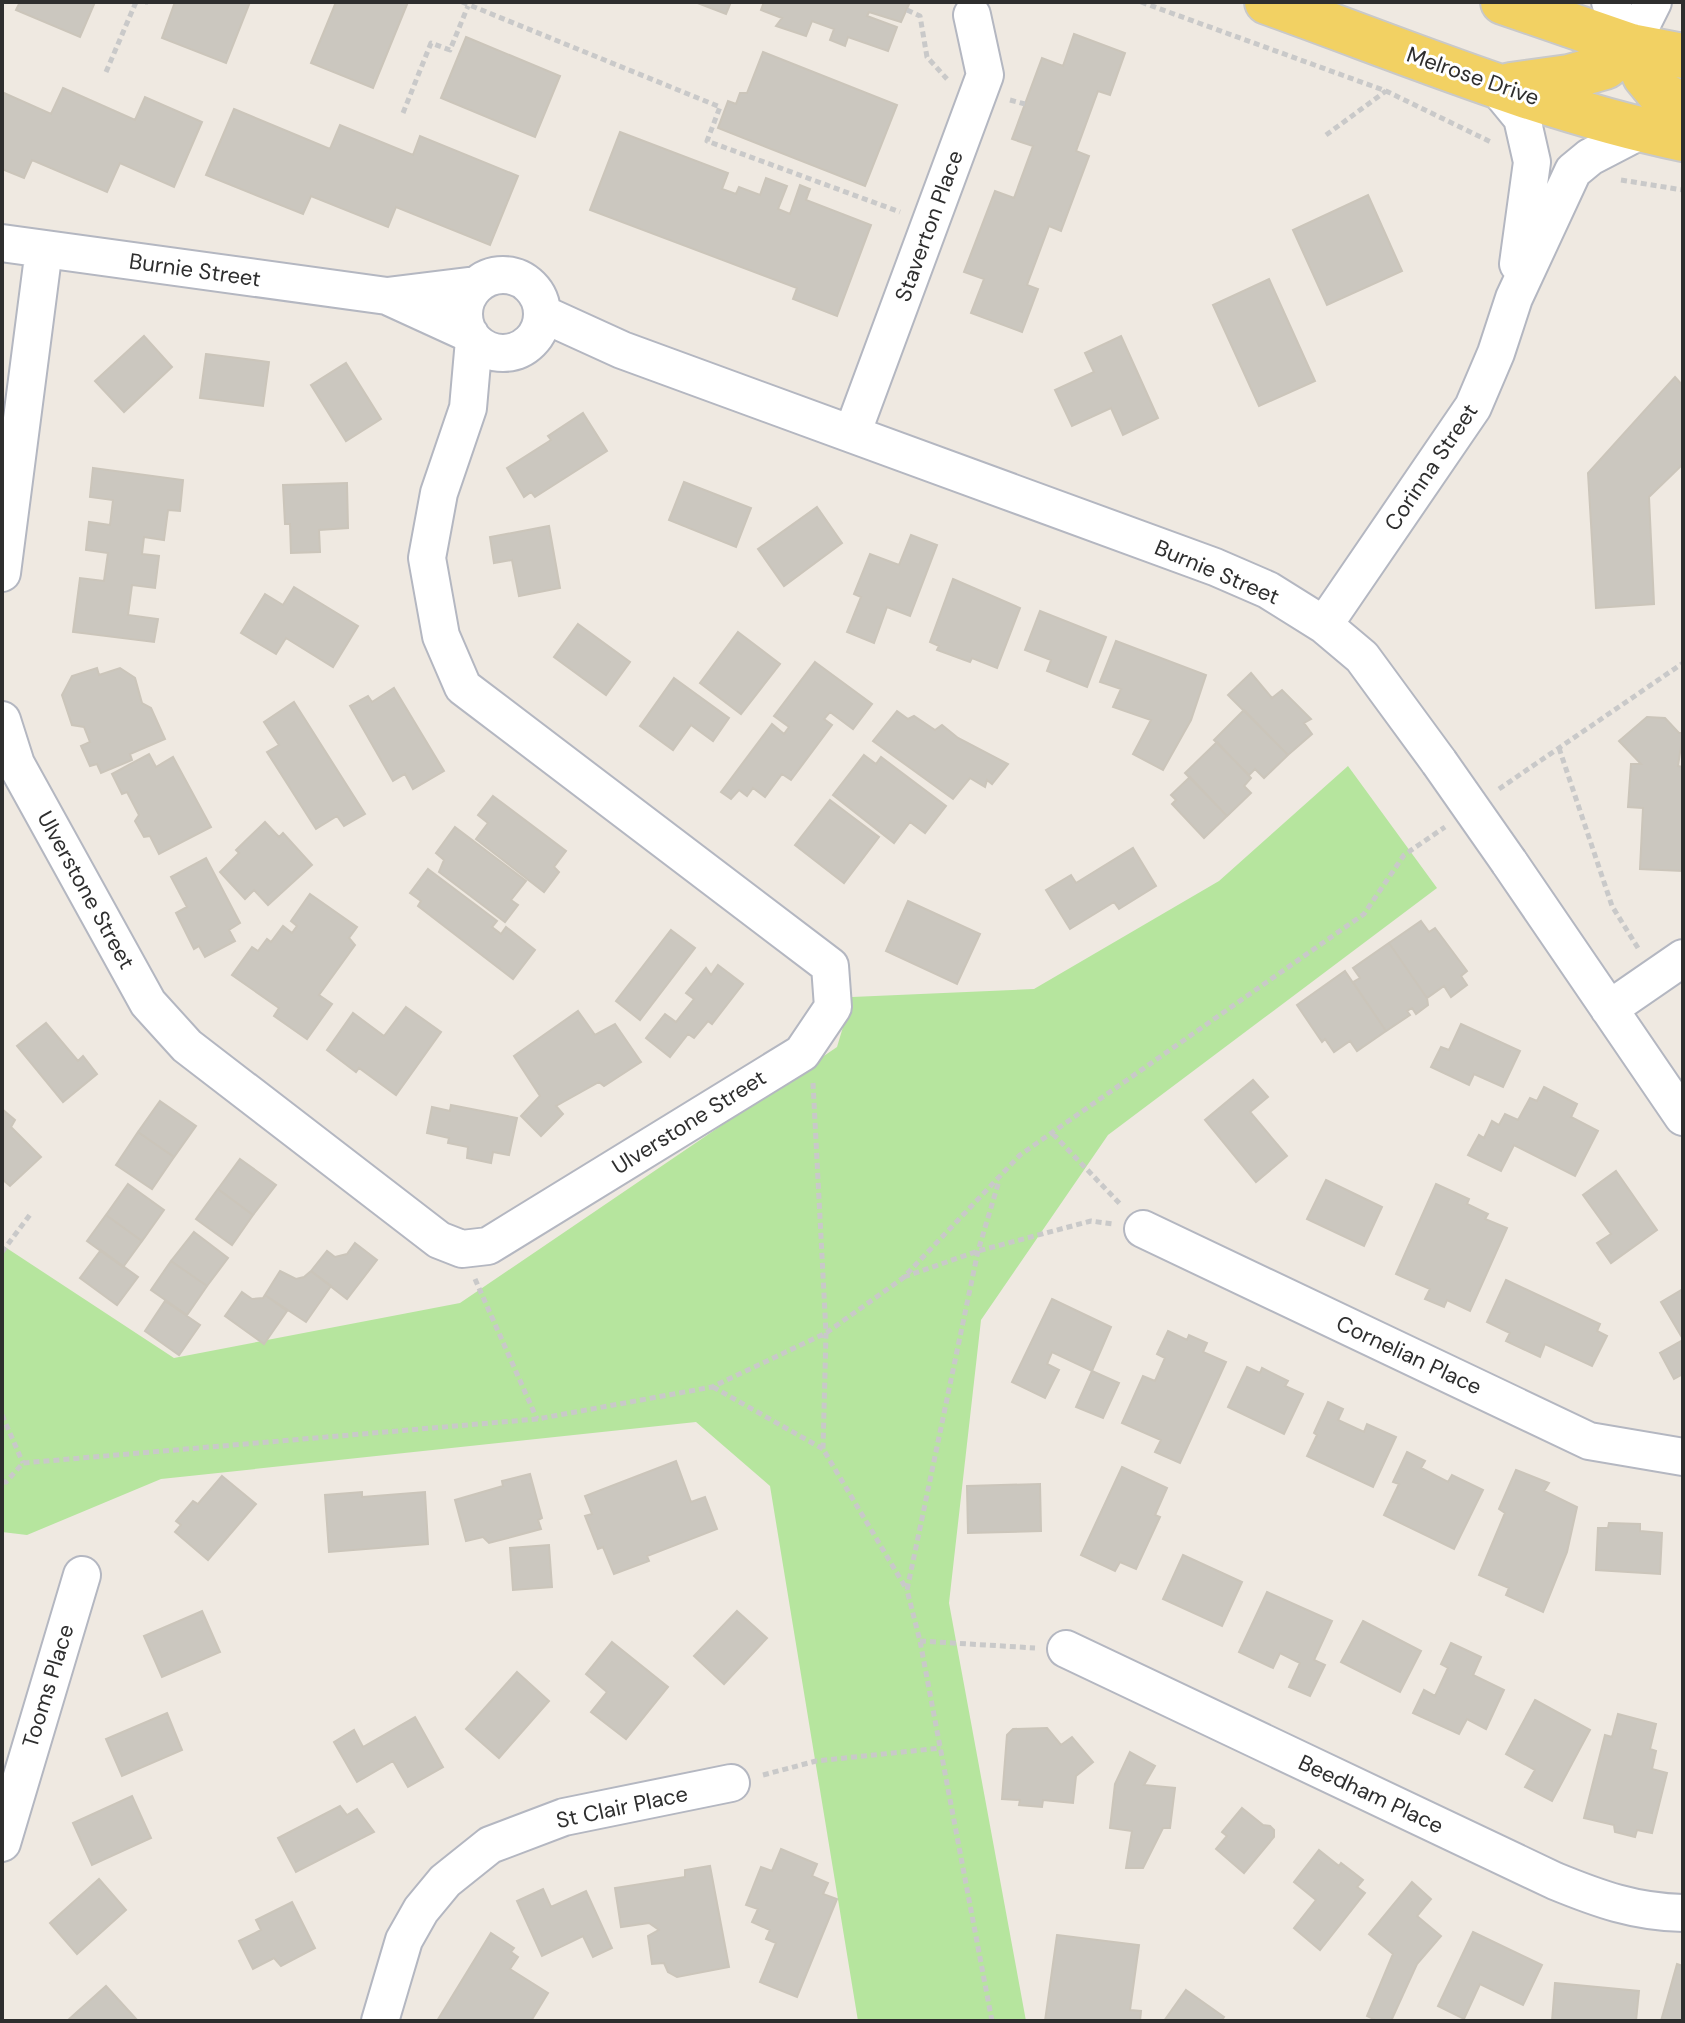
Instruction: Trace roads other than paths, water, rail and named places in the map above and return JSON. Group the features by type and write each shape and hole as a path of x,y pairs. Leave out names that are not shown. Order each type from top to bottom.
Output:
{"main road":[{"name":"Melrose Drive","path":"1267,2 1498,86 1662,135"},
{"path":"1503,2 1631,46 1683,56"},
{"path":"1498,86 1569,77 1605,67 1631,46"},
{"path":"1631,46 1645,76 1659,93 1683,105"}],"street":[{"path":"1610,2 1631,46"},
{"path":"1631,46 1653,2"},
{"name":"Staverton Place","path":"852,434 985,75 972,15"},
{"name":"Corinna Street","path":"1498,86 1522,118 1532,162 1514,298"},
{"name":"Corinna Street","path":"1324,625 1473,407 1496,353 1514,298 1573,171 1590,157 1662,135"},
{"name":"Burnie Street","path":"2,243 387,296 476,285"},
{"path":"2,573 44,249"},
{"path":"501,274 524,280 539,296 543,314 541,326 518,349 497,352 485,348 472,337 465,322 464,308 476,285 487,277 501,274"},
{"name":"Burnie Street","path":"387,296 472,337"},
{"name":"Burnie Street","path":"543,314 622,350 1215,567 1268,590 1324,625 1362,657 1439,762 1683,1117"},
{"name":"Ulverstone Street","path":"2,720 16,764 148,1003 187,1046 439,1240 462,1249 488,1246 802,1053 833,1007 830,966 463,687 441,636 427,558 439,493 468,408 472,337"},
{"name":"Burnie Street","path":"518,349 622,350"},
{"name":"Ulverstone Street","path":"468,408 518,349"},
{"path":"1609,1009 1683,958"},
{"name":"Cornelian Place","path":"1143,1229 1589,1441 1683,1457"},
{"name":"Tooms Place","path":"2,1843 82,1575"},
{"name":"Beedham Place","path":"1066,1649 1555,1881 1610,1904 1663,1913 1683,1913"},
{"name":"St Clair Place","path":"380,2021 404,1940 421,1910 445,1881 490,1845 564,1817 731,1783"}]}
